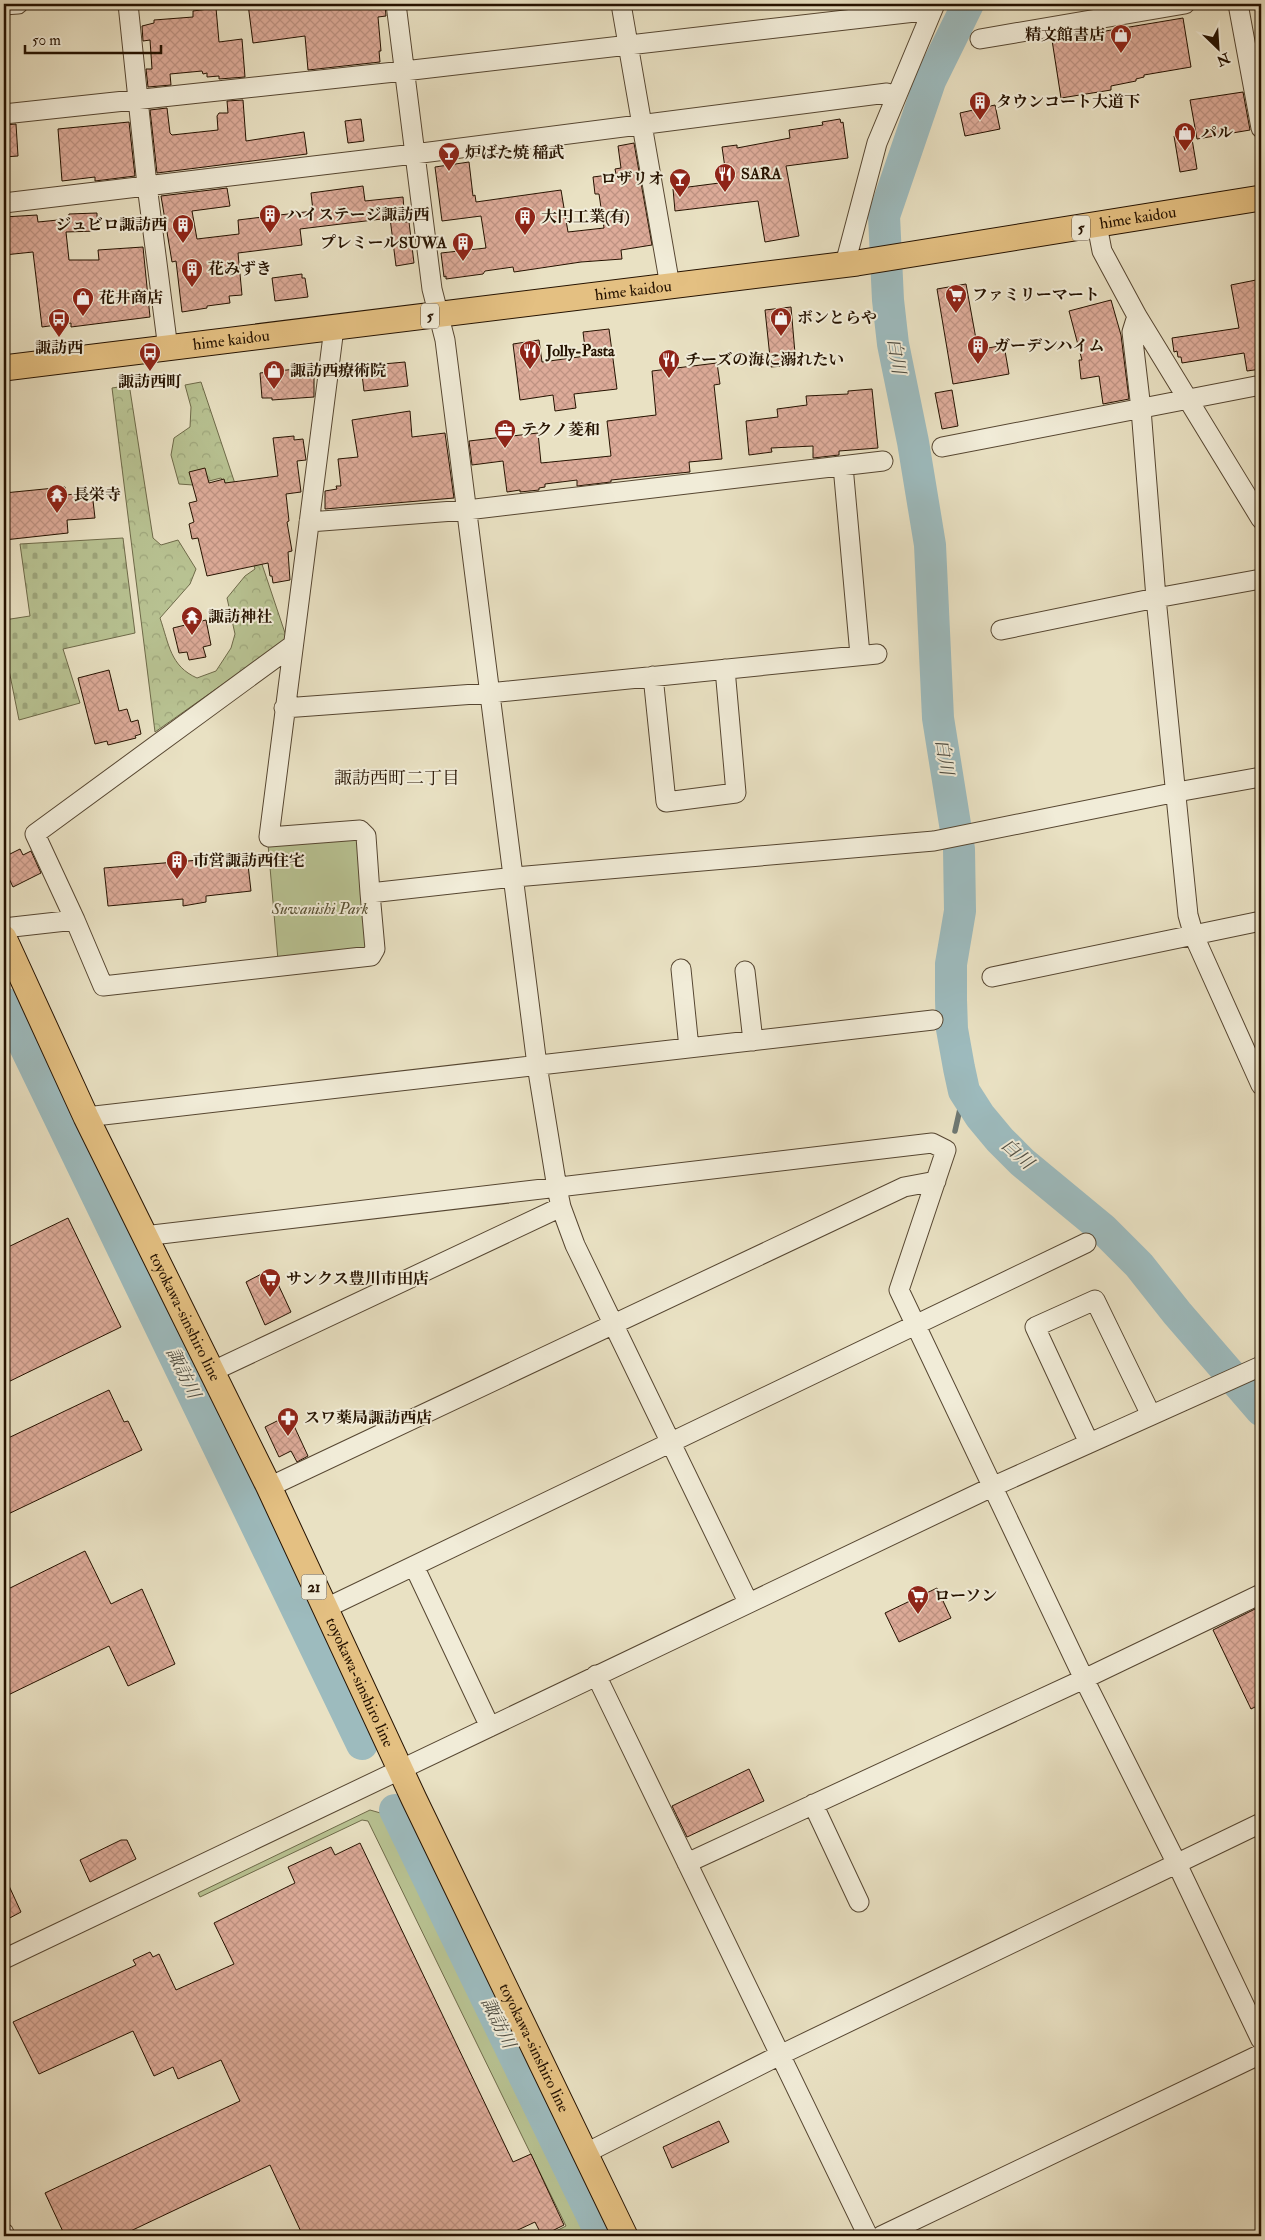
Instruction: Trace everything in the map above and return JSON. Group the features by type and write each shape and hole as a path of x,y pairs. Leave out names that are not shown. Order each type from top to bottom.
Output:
{"main road":[{"name":"hime kaidou","path":"4,368 851,264 1261,198"},
{"name":"toyokawa-sinshiro line","path":"4,938 86,1117 269,1487 324,1609 625,2236"}],"street":[{"path":"4,6 18,4"},
{"path":"128,4 147,185 168,348"},
{"path":"396,4 432,289 445,340 489,693 515,877 537,1065 561,1207 575,1245 748,1602"},
{"path":"621,4 670,286"},
{"path":"980,39 1185,4"},
{"path":"1238,4 1261,128"},
{"path":"4,114 404,71 933,7 877,143 851,264"},
{"path":"4,203 414,154 642,123 887,93"},
{"path":"1097,225 1102,251 1137,316 1261,519"},
{"path":"1137,316 1132,332 1141,409 1156,598 1188,915 1194,936 1261,1085"},
{"path":"293,645 35,834 103,986 371,956 376,950 366,836 360,830 269,837 334,328"},
{"path":"942,446 1261,385"},
{"path":"309,522 467,510 883,462"},
{"path":"284,708 489,693 868,654 843,466"},
{"path":"1001,630 1156,598 1261,579"},
{"path":"653,676 666,802 736,792 726,669"},
{"path":"370,892 515,877 939,840 1176,792 1261,777"},
{"path":"4,928 75,920"},
{"path":"992,977 1261,921"},
{"path":"681,969 690,1048"},
{"path":"745,971 753,1040"},
{"path":"86,1117 933,1020"},
{"path":"144,1236 932,1143 946,1150 899,1290 1084,1679 1177,1864 1261,2040"},
{"path":"269,1487 904,1187 936,1181"},
{"path":"211,1372 561,1207"},
{"path":"324,1609 1086,1243"},
{"path":"1089,1443 1035,1327 1094,1300 1151,1415"},
{"path":"4,1959 992,1486 1261,1366"},
{"path":"414,1566 490,1727"},
{"path":"687,1863 1084,1679 1261,1594"},
{"path":"596,1675 868,2236"},
{"path":"813,1804 859,1902"},
{"path":"586,2153 780,2055 1261,1823"},
{"path":"881,2236 1261,2054"}],"green space":[{"path":"201,382 287,639 155,732 112,388 125,386 130,390 153,538 161,545 178,540 196,569 190,584 160,618 176,661 188,673 197,678 216,671 231,648 235,634 227,598 245,576 255,569 229,487 221,478 193,485 179,484 171,455 174,438 190,427 191,407 185,385"},
{"path":"123,538 135,633 63,649 80,703 19,720 4,645 4,620 30,616 20,544"},
{"name":"Suwanishi Park","path":"353,836 361,844 371,945 363,952 278,960 268,844"},
{"path":"370,1810 391,1816 596,2236 546,2236 566,2226 368,1821 362,1820 200,1897 198,1893"}],"building":[{"path":"248,4 385,4 386,16 378,17 380,62 308,70 305,36 253,43"},
{"path":"216,8 219,42 242,39 245,77 219,79 219,76 207,77 207,73 203,74 202,71 170,74 171,85 148,87 146,69 152,69 150,40 143,41 142,26 154,23 154,20 193,17 193,11"},
{"name":"精文館書店","path":"1183,18 1191,67 1144,75 1144,77 1136,79 1136,81 1111,86 1111,90 1061,98 1052,40"},
{"path":"1243,92 1250,130 1197,139 1190,100"},
{"path":"243,100 246,141 304,132 307,154 157,173 150,110 167,108 170,133 172,135 218,130 217,116 219,113 228,113 227,101"},
{"name":"タウンコート大道下","path":"995,105 1000,129 965,136 960,113"},
{"path":"361,119 364,141 348,143 345,121"},
{"path":"840,119 841,123 843,122 848,158 786,166 799,236 765,242 758,201 675,211 673,189 727,182 722,147 737,145 737,148 790,138 789,130 823,125 822,122"},
{"path":"129,122 135,176 95,181 95,177 62,181 58,129"},
{"path":"16,124 18,156 4,157 4,125"},
{"name":"パル","path":"1191,133 1197,169 1180,172 1174,136"},
{"path":"634,143 652,245 621,250 622,259 581,262 514,272 513,267 485,271 483,274 446,279 446,276 444,277 441,253 486,248 481,216 442,221 435,167 469,162 473,196 475,195 476,202 561,190 568,232 604,228 599,194 595,194 593,177 616,174 615,169 621,168 618,146"},
{"path":"363,186 365,201 403,197 405,222 409,222 414,263 396,266 390,218 300,229 302,245 238,253 242,295 229,296 230,303 182,312 176,261 172,262 161,196 227,188 230,206 192,211 197,239 239,234 238,220 313,211 311,193"},
{"path":"97,213 97,231 66,232 69,260 99,260 98,250 143,247 150,317 71,327 71,323 42,327 33,252 4,255 4,217 37,215 38,222 68,219 69,214"},
{"path":"302,274 302,278 305,278 308,297 275,301 272,278"},
{"path":"1261,279 1261,369 1247,371 1244,353 1182,363 1177,351 1174,352 1172,338 1239,328 1231,285"},
{"path":"966,284 978,350 1004,345 1009,374 953,384 937,289"},
{"path":"1111,300 1121,335 1129,399 1103,404 1099,376 1081,379 1079,360 1082,360 1069,311"},
{"name":"ボンとらや","path":"791,307 796,365 771,367 765,310"},
{"path":"609,329 617,389 574,394 576,408 555,411 553,395 520,400 513,344 539,340 542,362 586,356 583,332"},
{"path":"405,362 408,386 364,391 361,366"},
{"path":"717,363 720,384 714,385 722,459 689,462 690,472 611,480 611,482 577,486 577,480 545,484 545,487 539,488 539,490 520,492 520,490 507,492 503,461 472,465 469,441 538,433 541,463 611,456 607,421 656,415 652,371"},
{"path":"314,367 314,397 272,400 272,398 262,398 260,373"},
{"path":"872,389 878,448 839,451 839,455 813,458 813,446 771,448 772,452 749,455 746,421 778,417 777,409 807,405 806,396 848,394 848,391"},
{"path":"952,390 958,426 942,429 935,393"},
{"path":"410,411 412,437 445,433 454,498 325,509 325,491 337,489 336,486 341,486 338,459 358,457 352,420"},
{"path":"294,436 294,440 303,439 306,460 297,461 301,492 286,494 289,521 287,522 292,551 288,552 290,580 273,583 268,563 207,576 198,538 192,539 189,524 194,522 189,503 197,501 189,472 205,468 209,483 224,479 225,483 278,476 273,438"},
{"name":"長栄寺","path":"65,487 66,495 92,492 95,518 67,520 68,533 4,540 4,493"},
{"name":"諏訪神社","path":"206,620 211,645 203,647 206,657 189,660 187,652 179,653 173,628"},
{"path":"109,670 119,711 127,709 131,722 138,720 141,734 135,736 136,738 108,745 107,741 95,744 78,678"},
{"path":"20,849 23,855 31,851 41,873 13,887 4,868 4,857"},
{"name":"市営諏訪西住宅","path":"247,856 251,891 206,896 206,902 183,906 183,899 108,906 104,868"},
{"path":"68,1218 121,1327 4,1384 4,1249"},
{"path":"271,1269 291,1312 265,1325 246,1282"},
{"path":"109,1390 124,1422 128,1421 142,1450 4,1516 4,1440"},
{"path":"289,1415 308,1456 297,1462 291,1451 279,1457 265,1427"},
{"path":"85,1551 111,1604 142,1589 175,1664 128,1686 109,1646 4,1697 4,1591"},
{"name":"ローソン","path":"937,1588 951,1618 899,1642 885,1613"},
{"path":"1261,1606 1261,1704 1251,1709 1213,1630"},
{"path":"749,1769 764,1801 687,1837 672,1806"},
{"path":"121,1840 127,1840 136,1859 90,1882 80,1860"},
{"path":"360,1843 513,2162 531,2154 564,2225 542,2236 535,2222 505,2236 303,2236 270,2165 120,2236 65,2236 45,2193 240,2101 221,2060 178,2079 173,2067 154,2076 133,2031 39,2074 13,2022 136,1965 133,1960 150,1952 153,1957 159,1954 176,1990 234,1964 214,1923 295,1883 288,1867 331,1847 335,1855"},
{"path":"4,1875 21,1912 4,1921"},
{"path":"719,2121 729,2142 672,2168 663,2147"}],"waterway":[{"name":"白川","path":"968,4 930,81 884,216 888,300 893,344 913,442 930,545 938,718 959,849 960,911 951,964 952,1029 959,1068 964,1091 980,1116 1000,1140 1022,1162 1103,1229 1139,1265 1177,1313 1261,1410"},
{"name":"諏訪川","path":"4,1003 362,1744"},
{"path":"955,1131 964,1091"},
{"name":"諏訪川","path":"395,1810 602,2236"}],"place":[{"name":"精文館書店","path":"1121,54"},
{"name":"タウンコート大道下","path":"980,121"},
{"name":"パル","path":"1185,152"},
{"name":"炉ばた焼 稲武","path":"449,172"},
{"name":"SARA","path":"725,193"},
{"name":"ロザリオ","path":"680,198"},
{"name":"ハイステージ諏訪西","path":"270,234"},
{"name":"大円工業(有)","path":"525,236"},
{"name":"ジュビロ諏訪西","path":"183,244"},
{"name":"プレミールSUWA","path":"463,262"},
{"name":"花みずき","path":"192,288"},
{"name":"ファミリーマート","path":"956,314"},
{"name":"花井商店","path":"83,317"},
{"name":"ボンとらや","path":"781,337"},
{"name":"諏訪西","path":"59,338"},
{"name":"ガーデンハイム","path":"978,365"},
{"name":"Jolly-Pasta","path":"530,370"},
{"name":"諏訪西町","path":"150,372"},
{"name":"チーズの海に溺れたい","path":"669,379"},
{"name":"諏訪西療術院","path":"274,390"},
{"name":"テクノ菱和","path":"505,449"},
{"name":"長栄寺","path":"57,514"},
{"name":"諏訪神社","path":"192,636"},
{"name":"市営諏訪西住宅","path":"177,880"},
{"name":"サンクス豊川市田店","path":"270,1298"},
{"name":"スワ薬局諏訪西店","path":"288,1437"},
{"name":"ローソン","path":"918,1615"}],"district":[{"name":"諏訪西町二丁目","path":"397,778"}]}
